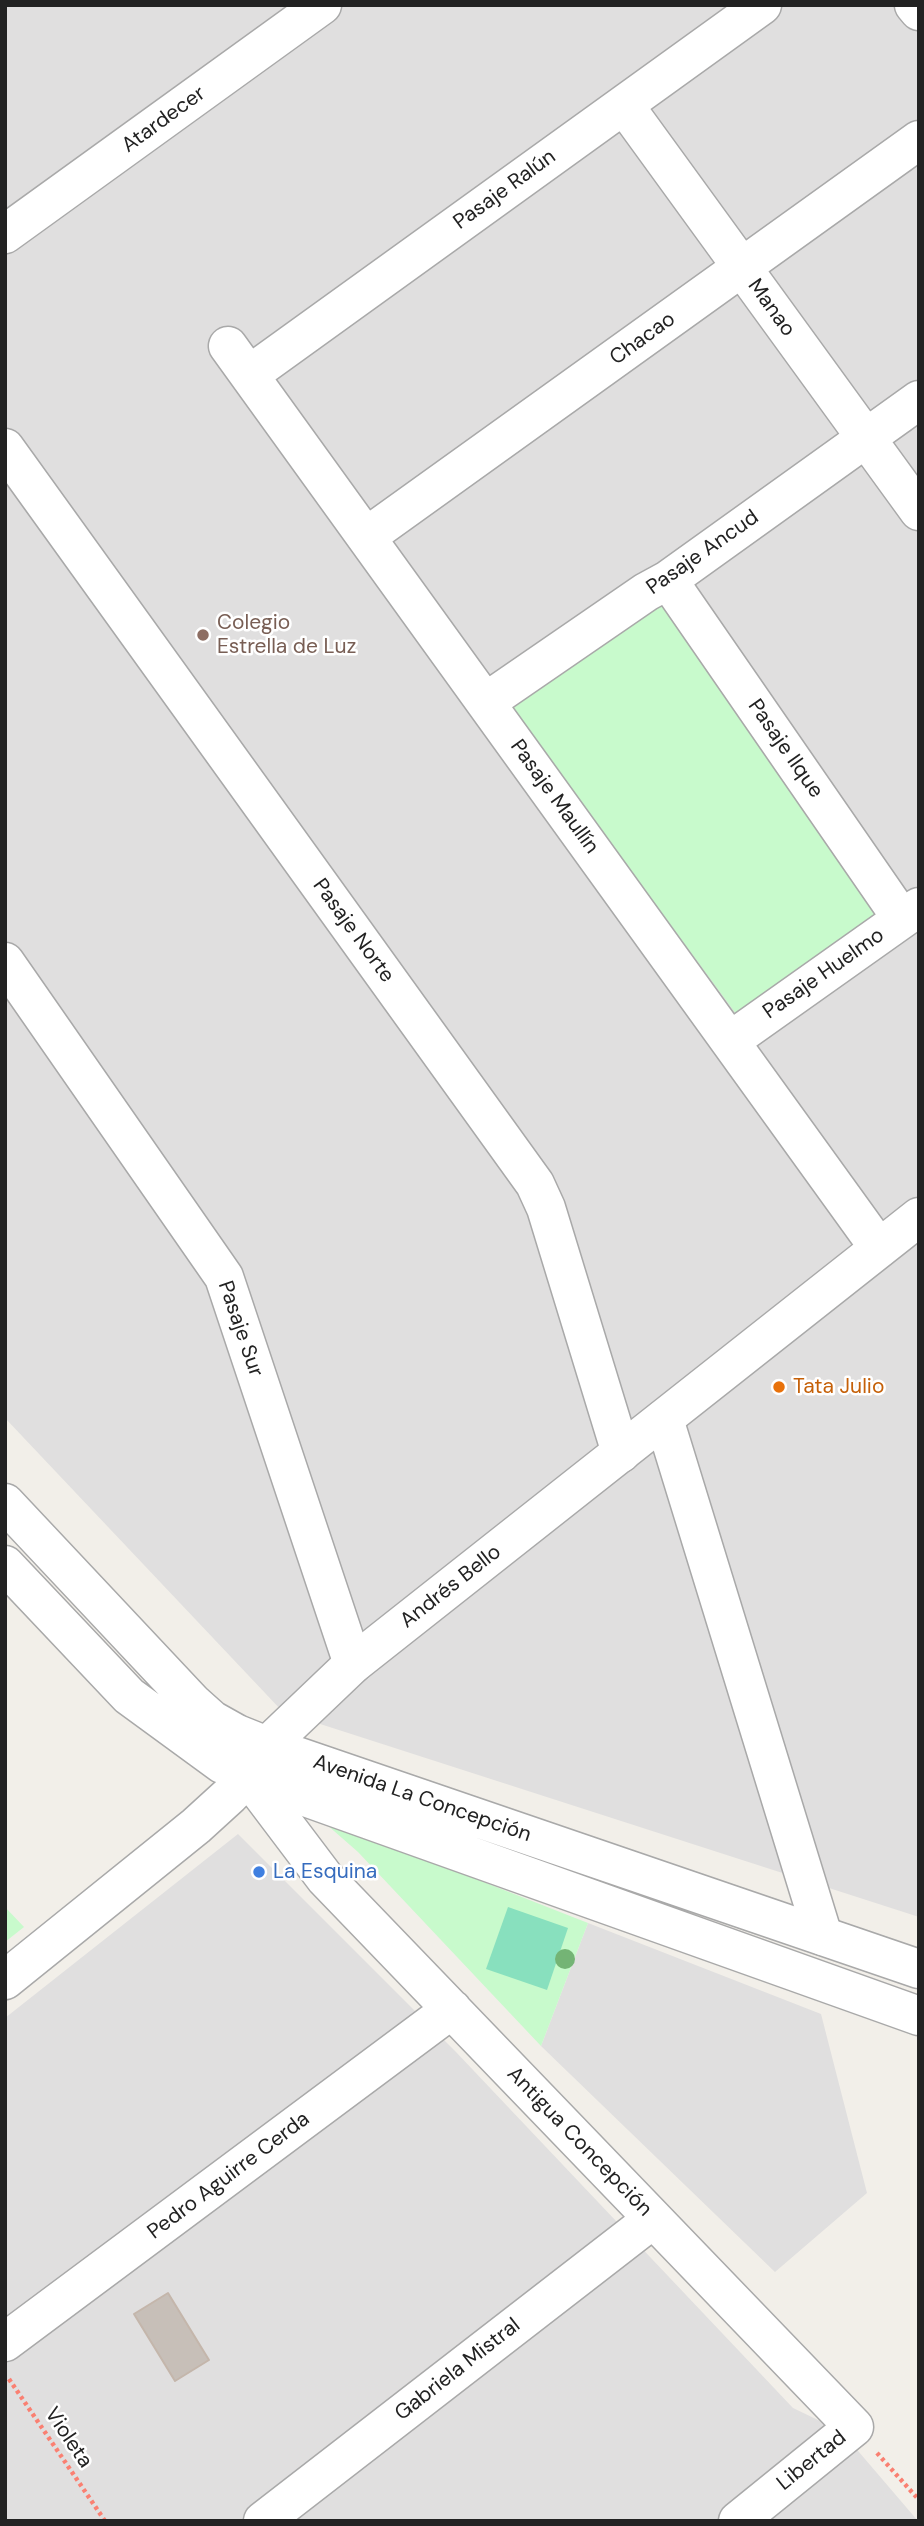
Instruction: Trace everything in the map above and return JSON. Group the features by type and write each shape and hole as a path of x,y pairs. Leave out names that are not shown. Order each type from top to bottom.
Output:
{"street":[{"name":"Atardecer","path":"5,234 322,5"},
{"name":"Pasaje Ralún","path":"238,361 624,105 762,5"},
{"path":"915,5 919,11"},
{"name":"Manao","path":"624,105 919,511"},
{"name":"Chacao","path":"366,537 919,140"},
{"name":"Pasaje Maullín","path":"238,361 879,1248"},
{"name":"Pasaje Ancud","path":"486,702 646,592 668,580 919,400"},
{"name":"Pasaje Norte","path":"5,448 535,1184 546,1208 621,1453"},
{"name":"Pasaje Ilque","path":"668,580 911,913"},
{"name":"Pasaje Huelmo","path":"730,1041 911,913"},
{"name":"Pasaje Sur","path":"5,962 224,1277 354,1664"},
{"name":"Andrés Bello","path":"5,1980 196,1826 230,1795 257,1761 354,1664 919,1217"},
{"path":"664,1419 823,1936"},
{"name":"Avenida La Concepción","path":"5,1503 193,1703 257,1761 919,2016"},
{"name":"Avenida La Concepción","path":"5,1565 129,1696 211,1757 257,1761 823,1936 919,1969"},
{"name":"Antigua Concepción","path":"257,1761 325,1878 854,2427"},
{"name":"Pedro Aguirre Cerda","path":"5,2342 452,2009"},
{"name":"Gabriela Mistral","path":"263,2521 653,2219"},
{"name":"Libertad","path":"738,2521 854,2427"}],"path":[{"name":"Violeta","path":"5,2374 105,2521"},
{"path":"854,2427 919,2500"}],"shaded area":[{"path":"5,5 919,5 919,1917 283,1712 5,1418"},
{"path":"238,1834 456,2052 793,2408 841,2431 918,2521 5,2521 5,2018"},
{"path":"588,1923 821,2014 867,2193 775,2272 541,2046"}],"green space":[{"path":"660,594 884,914 739,1018 505,700"},
{"path":"318,1817 588,1923 541,2046 358,1852"},
{"path":"5,1907 24,1927 5,1942"},
{"path":"508,1907 568,1928 547,1990 486,1969"}],"building":[{"path":"168,2293 209,2360 175,2381 134,2314"}],"place":[{"name":"Colegio Estrella de Luz","path":"203,635"},
{"name":"Tata Julio","path":"779,1387"},
{"name":"La Esquina","path":"259,1872"}]}
